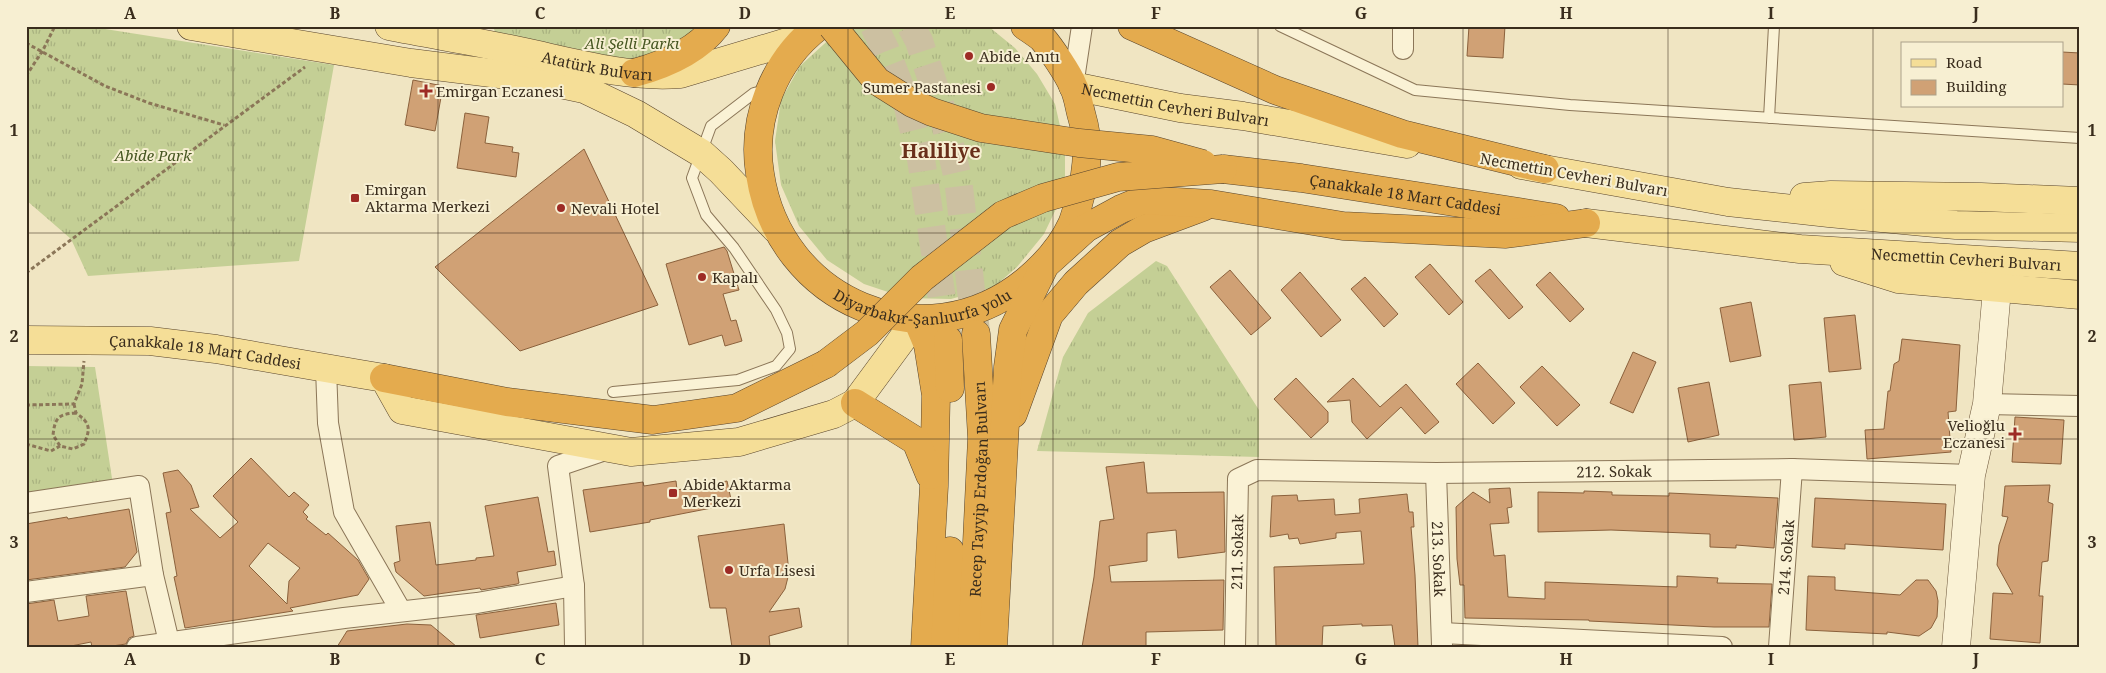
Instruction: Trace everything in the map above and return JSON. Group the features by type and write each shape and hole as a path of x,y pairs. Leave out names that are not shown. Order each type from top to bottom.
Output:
{"highway":[{"path":"634,73 664,64 709,36 716,26"},
{"path":"832,26 877,81 912,103 932,112 981,128 1078,143 1152,150 1224,169"},
{"name":"Diyarbakır-Şanlıurfa yolu","path":"809,30 785,62 770,89 760,124 758,160 763,196 776,229 796,258 828,288 850,302 883,314 917,318 964,313 1008,295 1045,265 1072,225 1086,180 1086,132 1074,86 1042,38 1025,26"},
{"path":"1132,26 1275,90 1384,128 1545,169"},
{"path":"384,378 507,402 653,420 737,408 826,364 867,333 922,278 1003,215 1043,198 1118,177 1224,169"},
{"name":"Çanakkale 18 Mart Caddesi","path":"1224,169 1301,178 1586,223"},
{"path":"993,647 1008,367 1013,330 1045,265 1086,228 1121,209 1143,200 1211,204 1343,226 1506,234 1586,223"},
{"path":"1004,436 1049,315 1076,283 1120,243 1144,229 1211,204"},
{"path":"917,318 928,345 936,395 934,486 925,647"},
{"name":"Recep Tayyip Erdoğan Bulvarı","path":"972,647 982,438 976,334"},
{"name":"Recep Tayyip Erdoğan Bulvarı","path":"945,647 953,482 948,340"},
{"path":"855,403 916,441 934,486"}],"main road":[{"path":"191,26 411,63 532,78 584,89 636,114 701,152 776,229"},
{"name":"Atatürk Bulvarı","path":"396,27 453,32 590,66 660,76 680,74 809,30"},
{"name":"Necmettin Cevheri Bulvarı","path":"1074,86 1180,108 1262,119 1728,202 1956,225 2080,228"},
{"path":"1728,202 1831,195 2080,201"},
{"name":"Necmettin Cevheri Bulvarı","path":"1586,223 1800,249 2080,266"},
{"path":"1800,249 1898,279 2080,295"},
{"path":"384,378 402,410 631,452 739,442 834,414 855,403 917,318"},
{"name":"Çanakkale 18 Mart Caddesi","path":"26,340 150,341 216,349 384,378"}],"street":[{"path":"1074,86 1082,26"},
{"path":"1403,26 1403,48"},
{"path":"1956,647 1971,475 1987,404 1997,289"},
{"path":"326,368 328,423 344,512 401,611"},
{"path":"1987,404 2080,406"},
{"path":"575,647 574,586 558,466 610,448"},
{"name":"212. Sokak","path":"1258,470 1436,473 1792,468 1971,475"},
{"name":"214. Sokak","path":"1779,647 1792,468"},
{"name":"211. Sokak","path":"1235,647 1238,479 1258,470"},
{"name":"213. Sokak","path":"1436,473 1442,640"},
{"path":"26,503 138,486 153,575 169,642"},
{"path":"26,592 153,575"},
{"path":"137,647 169,642 225,641 401,611 477,603 574,586"},
{"path":"1442,640 1722,647"}],"lane":[{"path":"1280,26 1415,90 1570,106 2080,138"},
{"path":"1769,118 1774,26"},
{"path":"612,392 738,380 776,366 790,349 786,333 776,310 734,248 706,215 692,178 711,126 754,93 770,89"}],"path":[{"path":"26,76 43,50 55,26"},
{"path":"26,43 43,50 106,86 149,103 225,126"},
{"path":"26,273 330,50"},
{"path":"26,444 50,451 60,446 72,449 84,444 89,432 86,420 76,412 74,404 82,384 86,341"},
{"path":"26,406 74,404"},
{"path":"60,446 53,435 54,423 63,414 76,412"}],"green space":[{"name":"Abide Park","path":"26,26 86,26 334,65 299,261 88,276 71,239 26,200"},
{"name":"Ali Şelli Parkı","path":"493,26 699,26 669,52 640,62 537,45 495,32"},
{"path":"853,26 988,26 1015,48 1037,74 1055,104 1065,148 1065,190 1044,234 1017,267 994,287 951,299 906,298 864,284 827,260 799,226 781,185 775,141 781,100 800,66 835,34"},
{"path":"1156,261 1167,266 1259,410 1259,457 1037,451 1063,357 1088,313"},
{"path":"26,366 95,367 113,485 26,497"}],"building":[{"path":"1469,26 1505,26 1503,58 1467,56"},
{"path":"2064,52 2080,53 2080,85 2064,84"},
{"path":"413,80 443,86 435,131 405,125"},
{"path":"465,113 489,117 485,143 513,147 512,152 519,153 516,177 457,168"},
{"name":"Nevali Hotel","path":"584,149 658,305 520,351 435,267"},
{"name":"Kapalı","path":"724,247 727,251 739,290 723,294 731,321 736,320 742,341 725,346 722,335 689,345 666,264"},
{"path":"1430,264 1463,302 1449,315 1415,277"},
{"path":"1490,269 1523,307 1509,319 1475,281"},
{"path":"1230,270 1271,318 1251,335 1210,287"},
{"path":"1300,272 1341,320 1321,337 1281,290"},
{"path":"1550,272 1584,309 1570,322 1536,285"},
{"path":"1365,277 1398,314 1384,327 1351,289"},
{"path":"1751,302 1761,356 1730,362 1720,308"},
{"path":"1855,315 1861,369 1829,372 1824,318"},
{"path":"1902,339 1960,345 1956,411 1948,412 1951,452 1867,459 1865,430 1884,429 1888,391 1890,391 1894,364 1899,361"},
{"path":"1633,352 1656,362 1633,413 1610,403"},
{"path":"1478,363 1515,403 1493,424 1456,384"},
{"path":"1542,366 1580,405 1557,426 1520,387"},
{"path":"1296,378 1328,412 1328,422 1311,438 1274,399"},
{"path":"1353,378 1380,407 1406,384 1439,422 1425,434 1401,407 1367,439 1352,422 1350,400 1327,402"},
{"path":"1709,382 1719,435 1688,442 1678,388"},
{"path":"1821,382 1826,437 1794,440 1789,385"},
{"path":"2015,417 2064,420 2061,464 2012,462"},
{"path":"251,458 289,497 294,492 309,505 303,512 308,517 306,519 326,535 328,533 358,560 369,579 358,595 290,608 293,611 185,628 174,577 177,576 166,513 171,512 163,473 178,470 191,485 199,507 190,509 220,538 238,522 213,496","holes":["268,543 300,568 289,581 287,604 249,566"]},
{"path":"1144,462 1147,493 1224,492 1225,552 1178,558 1176,530 1147,533 1147,561 1109,566 1111,582 1224,580 1223,630 1146,632 1146,647 1082,647 1094,577 1100,521 1114,519 1106,467"},
{"path":"676,481 677,490 727,481 732,504 650,520 650,522 590,532 583,490 643,482 644,486"},
{"path":"2050,485 2048,502 2053,504 2048,561 2042,562 2039,596 2043,596 2040,643 1990,639 1993,593 2013,594 1997,565 1999,545 2008,517 2002,516 2005,486"},
{"path":"1510,488 1512,507 1507,508 1509,523 1490,524 1494,556 1505,555 1508,597 1545,599 1545,582 1677,587 1677,576 1718,578 1717,583 1772,584 1769,627 1714,627 1589,620 1465,618 1464,585 1460,585 1457,559 1456,507 1473,492 1490,503 1489,489"},
{"path":"1584,491 1612,492 1612,495 1669,496 1669,493 1778,498 1774,548 1736,545 1736,548 1710,547 1710,534 1611,530 1538,532 1538,492 1584,493"},
{"path":"1407,494 1409,512 1413,512 1414,527 1411,527 1418,647 1395,647 1392,625 1362,626 1362,624 1323,626 1322,647 1276,647 1274,567 1364,564 1361,531 1336,533 1336,538 1300,544 1298,538 1289,539 1288,534 1270,537 1272,496 1297,495 1298,501 1334,499 1335,515 1360,513 1359,499"},
{"path":"538,497 548,552 554,551 556,565 517,572 519,583 517,584 424,596 396,572 394,563 400,561 396,526 430,522 436,565 476,560 476,558 494,556 485,506"},
{"path":"1815,498 1946,504 1943,550 1845,544 1845,549 1812,547"},
{"path":"129,509 137,552 125,567 26,580 26,524"},
{"path":"784,524 789,573 785,589 769,612 799,608 802,627 769,636 770,647 732,647 726,608 710,608 698,536"},
{"path":"1808,576 1835,577 1835,590 1900,595 1916,580 1928,580 1936,591 1938,601 1937,617 1931,628 1919,636 1887,632 1887,634 1806,630"},
{"path":"126,591 134,636 129,638 126,644 92,647 91,642 66,647 26,647 26,604 54,600 58,621 89,616 86,596"},
{"path":"556,603 559,625 480,638 476,615"},
{"path":"407,624 431,625 457,647 337,647 347,631"}],"tunnel":[{"path":"874,26 908,107 921,159 948,339"},
{"path":"911,26 919,41 942,110 958,179 976,332"}],"place":[{"name":"Abide Anıtı","path":"969,56"},
{"name":"Sumer Pastanesi","path":"991,87"},
{"name":"Emirgan Eczanesi","path":"426,91"},
{"name":"Emirgan Aktarma Merkezi","path":"355,198"},
{"name":"Nevali Hotel","path":"561,208"},
{"name":"Kapalı","path":"702,277"},
{"name":"Velioğlu Eczanesi","path":"2015,434"},
{"name":"Abide Aktarma Merkezi","path":"673,493"},
{"name":"Urfa Lisesi","path":"729,570"}],"district":[{"name":"Haliliye","path":"941,150"}]}
